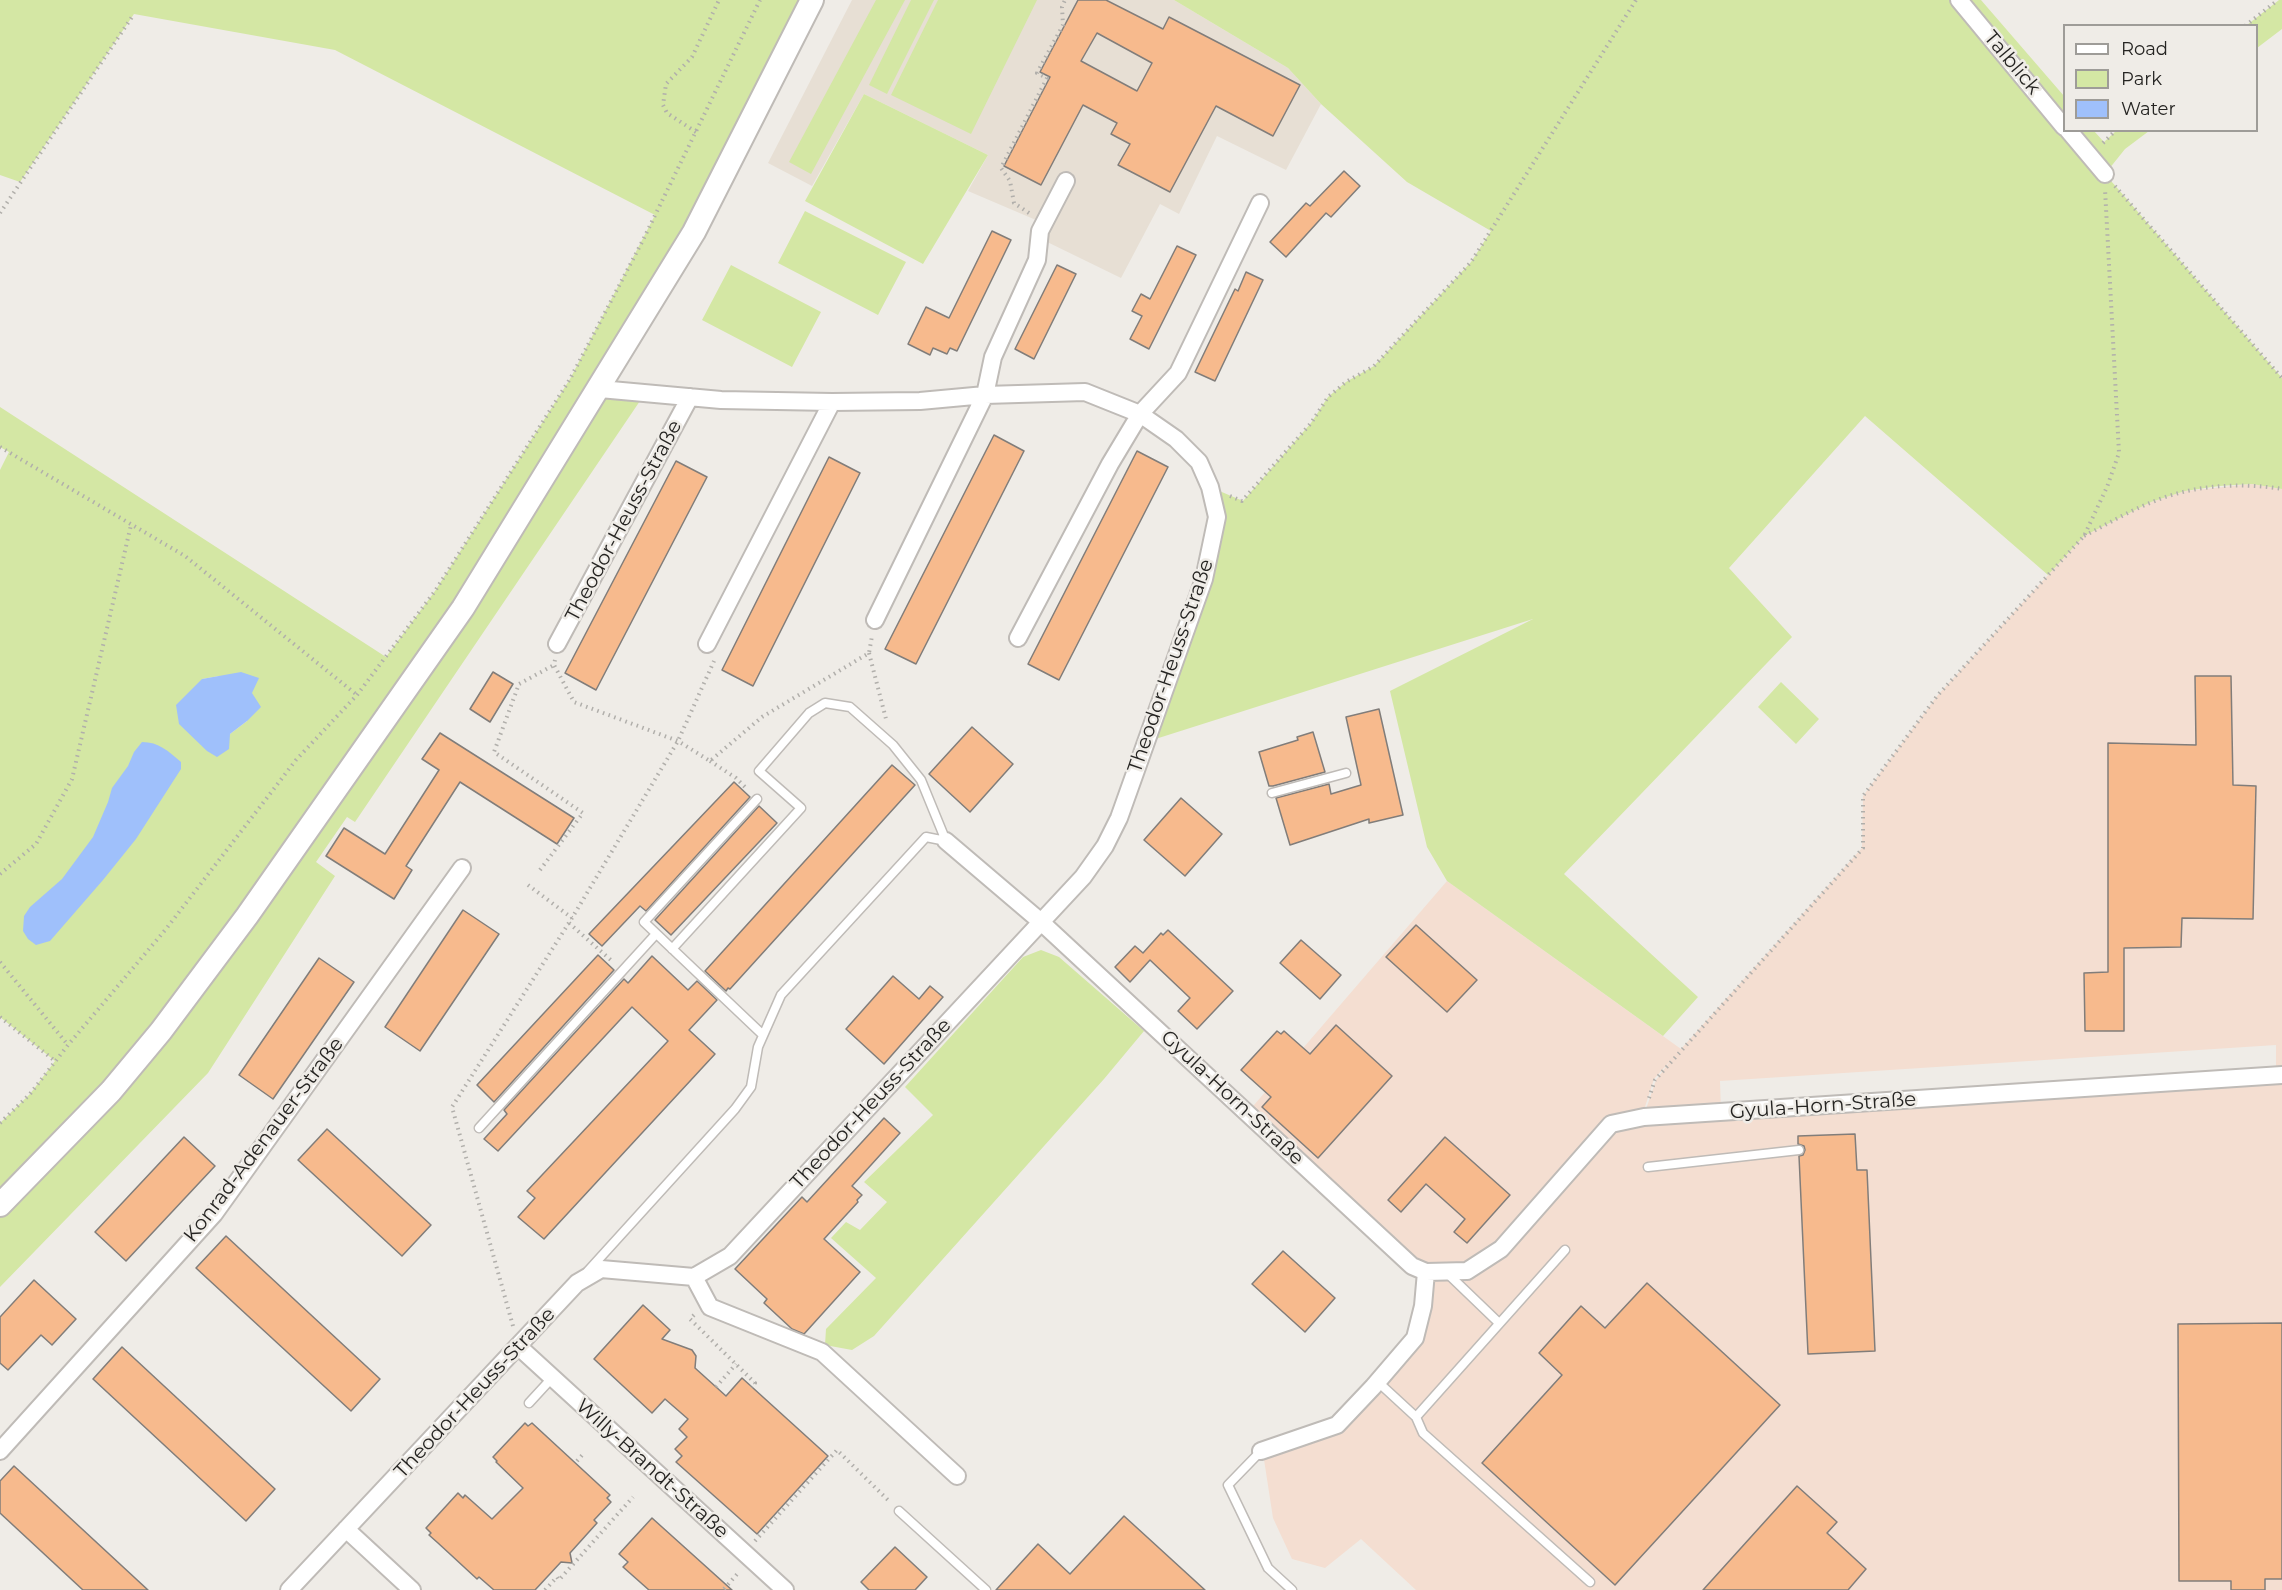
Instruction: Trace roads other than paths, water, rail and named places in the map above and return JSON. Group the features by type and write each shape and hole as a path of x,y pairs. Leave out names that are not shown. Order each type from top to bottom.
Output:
{"main road":[{"path":"0,1204 111,1091 161,1031 247,916 463,608 600,389 694,232 812,0"}],"street":[{"name":"Talblick","path":"1959,0 2063,126"},
{"path":"2070,132 2105,174"},
{"path":"875,620 985,395 993,357 1037,260 1040,231 1066,181"},
{"path":"1018,638 1110,464 1140,414 1178,373 1260,203"},
{"name":"Theodor-Heuss-Straße","path":"289,1590 577,1283 601,1269 694,1277 730,1256 1083,877 1105,846 1119,818 1204,579 1217,517 1210,487 1199,462 1176,439 1140,414 1085,392 985,395 920,401 832,402 721,400 644,395 600,389"},
{"name":"Theodor-Heuss-Straße","path":"557,644 690,397"},
{"path":"708,642 832,402"},
{"path":"946,841 1040,921"},
{"name":"Konrad-Adenauer-Straße","path":"0,1451 214,1214 462,868"},
{"name":"Gyula-Horn-Straße","path":"1040,921 1412,1266 1426,1272 1467,1271 1501,1250 1611,1124 1644,1117 2282,1075"},
{"path":"1261,1451 1337,1425 1378,1382 1415,1338 1423,1306 1426,1272"},
{"path":"694,1277 710,1307 822,1352 957,1476"},
{"name":"Willy-Brandt-Straße","path":"519,1347 785,1590"},
{"path":"346,1529 412,1590"}],"lane":[{"path":"672,949 801,808 759,771 809,713 825,703 850,707 893,745 921,780 946,841"},
{"path":"1272,793 1346,773"},
{"path":"757,799 644,922 763,1035"},
{"path":"577,1283 735,1109 751,1087 758,1047 781,995 927,837 946,841"},
{"path":"479,1128 656,934"},
{"path":"1648,1167 1799,1150"},
{"path":"1416,1417 1565,1250"},
{"path":"1446,1273 1499,1323"},
{"path":"529,1402 552,1378"},
{"path":"1378,1382 1416,1417 1423,1433 1590,1582"},
{"path":"1261,1451 1228,1485 1268,1568 1292,1590"},
{"path":"899,1511 986,1590"}],"water":[{"path":"241,672 259,678 252,693 261,707 230,734 229,749 217,757 207,751 179,724 176,705 202,679"},
{"path":"142,742 158,745 167,751 181,762 181,769 136,839 103,880 50,941 36,945 23,931 24,916 30,907 62,879 93,837 112,788"}]}
